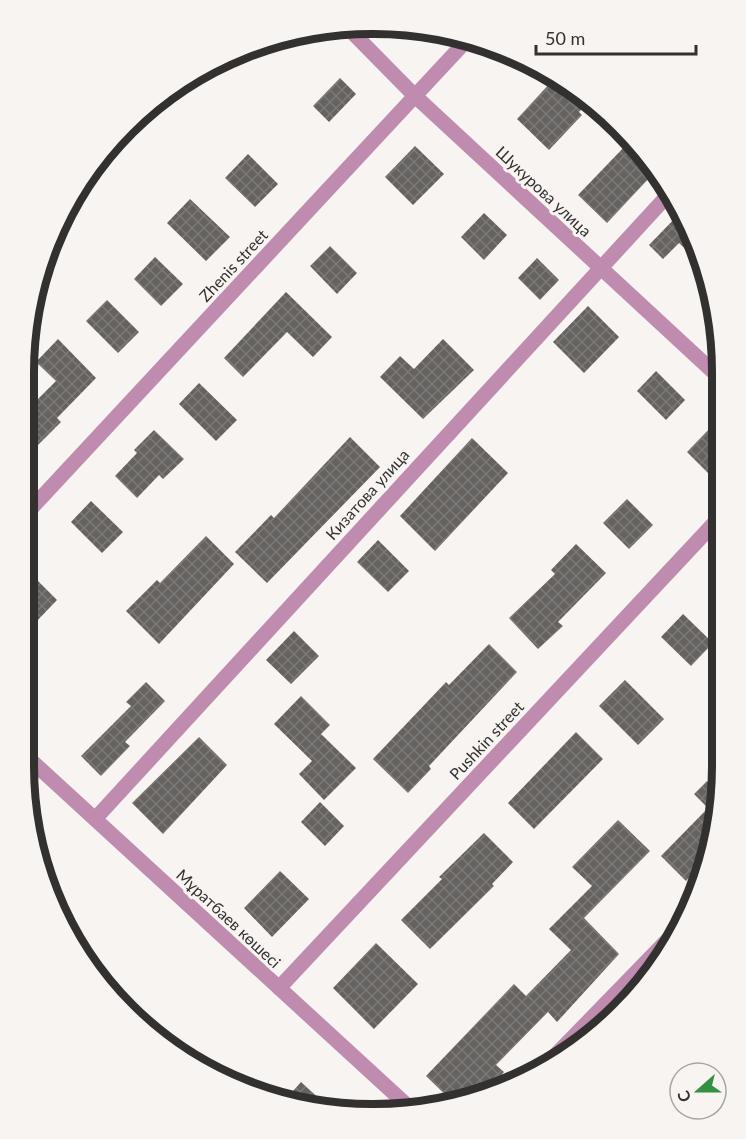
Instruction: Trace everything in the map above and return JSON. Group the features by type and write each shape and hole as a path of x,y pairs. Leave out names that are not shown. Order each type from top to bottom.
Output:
{"street":[{"name":"Шукурова улица","path":"355,35 415,96 712,371"},
{"name":"Zhenis street","path":"34,505 461,46"},
{"name":"Кизатова улица","path":"95,819 599,267 663,200"},
{"name":"Pushkin street","path":"279,988 712,526"},
{"name":"Мұратбаев көшесі","path":"34,763 405,1103"},
{"path":"568,1043 654,953"}],"building":[{"path":"340,78 356,94 329,122 313,106"},
{"path":"549,84 583,108 579,112 582,115 549,150 517,119"},
{"path":"415,146 444,174 413,205 385,177"},
{"path":"624,147 649,178 607,223 578,195"},
{"path":"248,154 278,184 255,207 225,178"},
{"path":"190,199 230,237 206,261 167,223"},
{"path":"484,213 507,235 484,260 461,237"},
{"path":"675,219 690,253 679,243 663,259 649,245"},
{"path":"330,246 357,273 337,294 310,266"},
{"path":"155,257 183,284 161,306 134,279"},
{"path":"537,258 559,280 540,300 518,278"},
{"path":"286,292 332,337 313,357 287,332 243,377 224,358"},
{"path":"107,300 139,332 118,353 86,321"},
{"path":"588,306 619,337 584,373 553,342"},
{"path":"58,339 96,378 57,418 61,422 35,448 34,403 56,381 36,362"},
{"path":"443,339 474,370 423,419 380,377 400,356 414,369"},
{"path":"656,371 685,400 666,420 637,391"},
{"path":"199,383 237,420 216,441 179,404"},
{"path":"712,426 712,475 687,452"},
{"path":"154,430 184,459 163,479 159,475 137,498 115,476 137,453 134,450"},
{"path":"350,437 380,467 267,583 235,552 271,515 274,518"},
{"path":"472,438 508,473 435,551 400,516"},
{"path":"627,499 653,525 629,549 603,523"},
{"path":"91,501 123,532 102,553 71,522"},
{"path":"206,536 234,564 159,644 126,611 157,580 160,583"},
{"path":"378,540 409,571 388,592 357,562"},
{"path":"576,544 606,573 558,622 563,626 538,649 509,618 555,574 551,570"},
{"path":"34,577 57,600 34,622"},
{"path":"683,614 712,644 691,666 661,637"},
{"path":"294,631 319,656 291,684 266,660"},
{"path":"489,644 517,672 429,766 431,769 408,793 373,759 446,682 449,685"},
{"path":"625,680 664,719 638,745 599,706"},
{"path":"146,682 165,701 125,742 130,746 101,776 81,756 131,706 126,702"},
{"path":"301,696 330,725 321,734 356,768 324,800 299,774 312,761 274,724"},
{"path":"576,732 603,759 534,829 508,803"},
{"path":"199,737 227,765 163,834 132,803"},
{"path":"707,781 711,785 709,810 700,854 695,871 686,881 661,856 708,808 694,794"},
{"path":"320,802 344,826 325,846 301,822"},
{"path":"618,820 650,851 584,918 619,954 557,1022 548,1012 496,1065 504,1072 494,1082 447,1096 426,1076 514,984 526,996 571,950 549,929 592,886 572,867"},
{"path":"484,833 513,862 492,884 494,886 430,949 401,920 442,879 439,877"},
{"path":"280,871 309,899 272,937 244,908"},
{"path":"376,943 418,984 374,1029 333,988"},
{"path":"301,1082 322,1101 307,1098 290,1094"}]}
